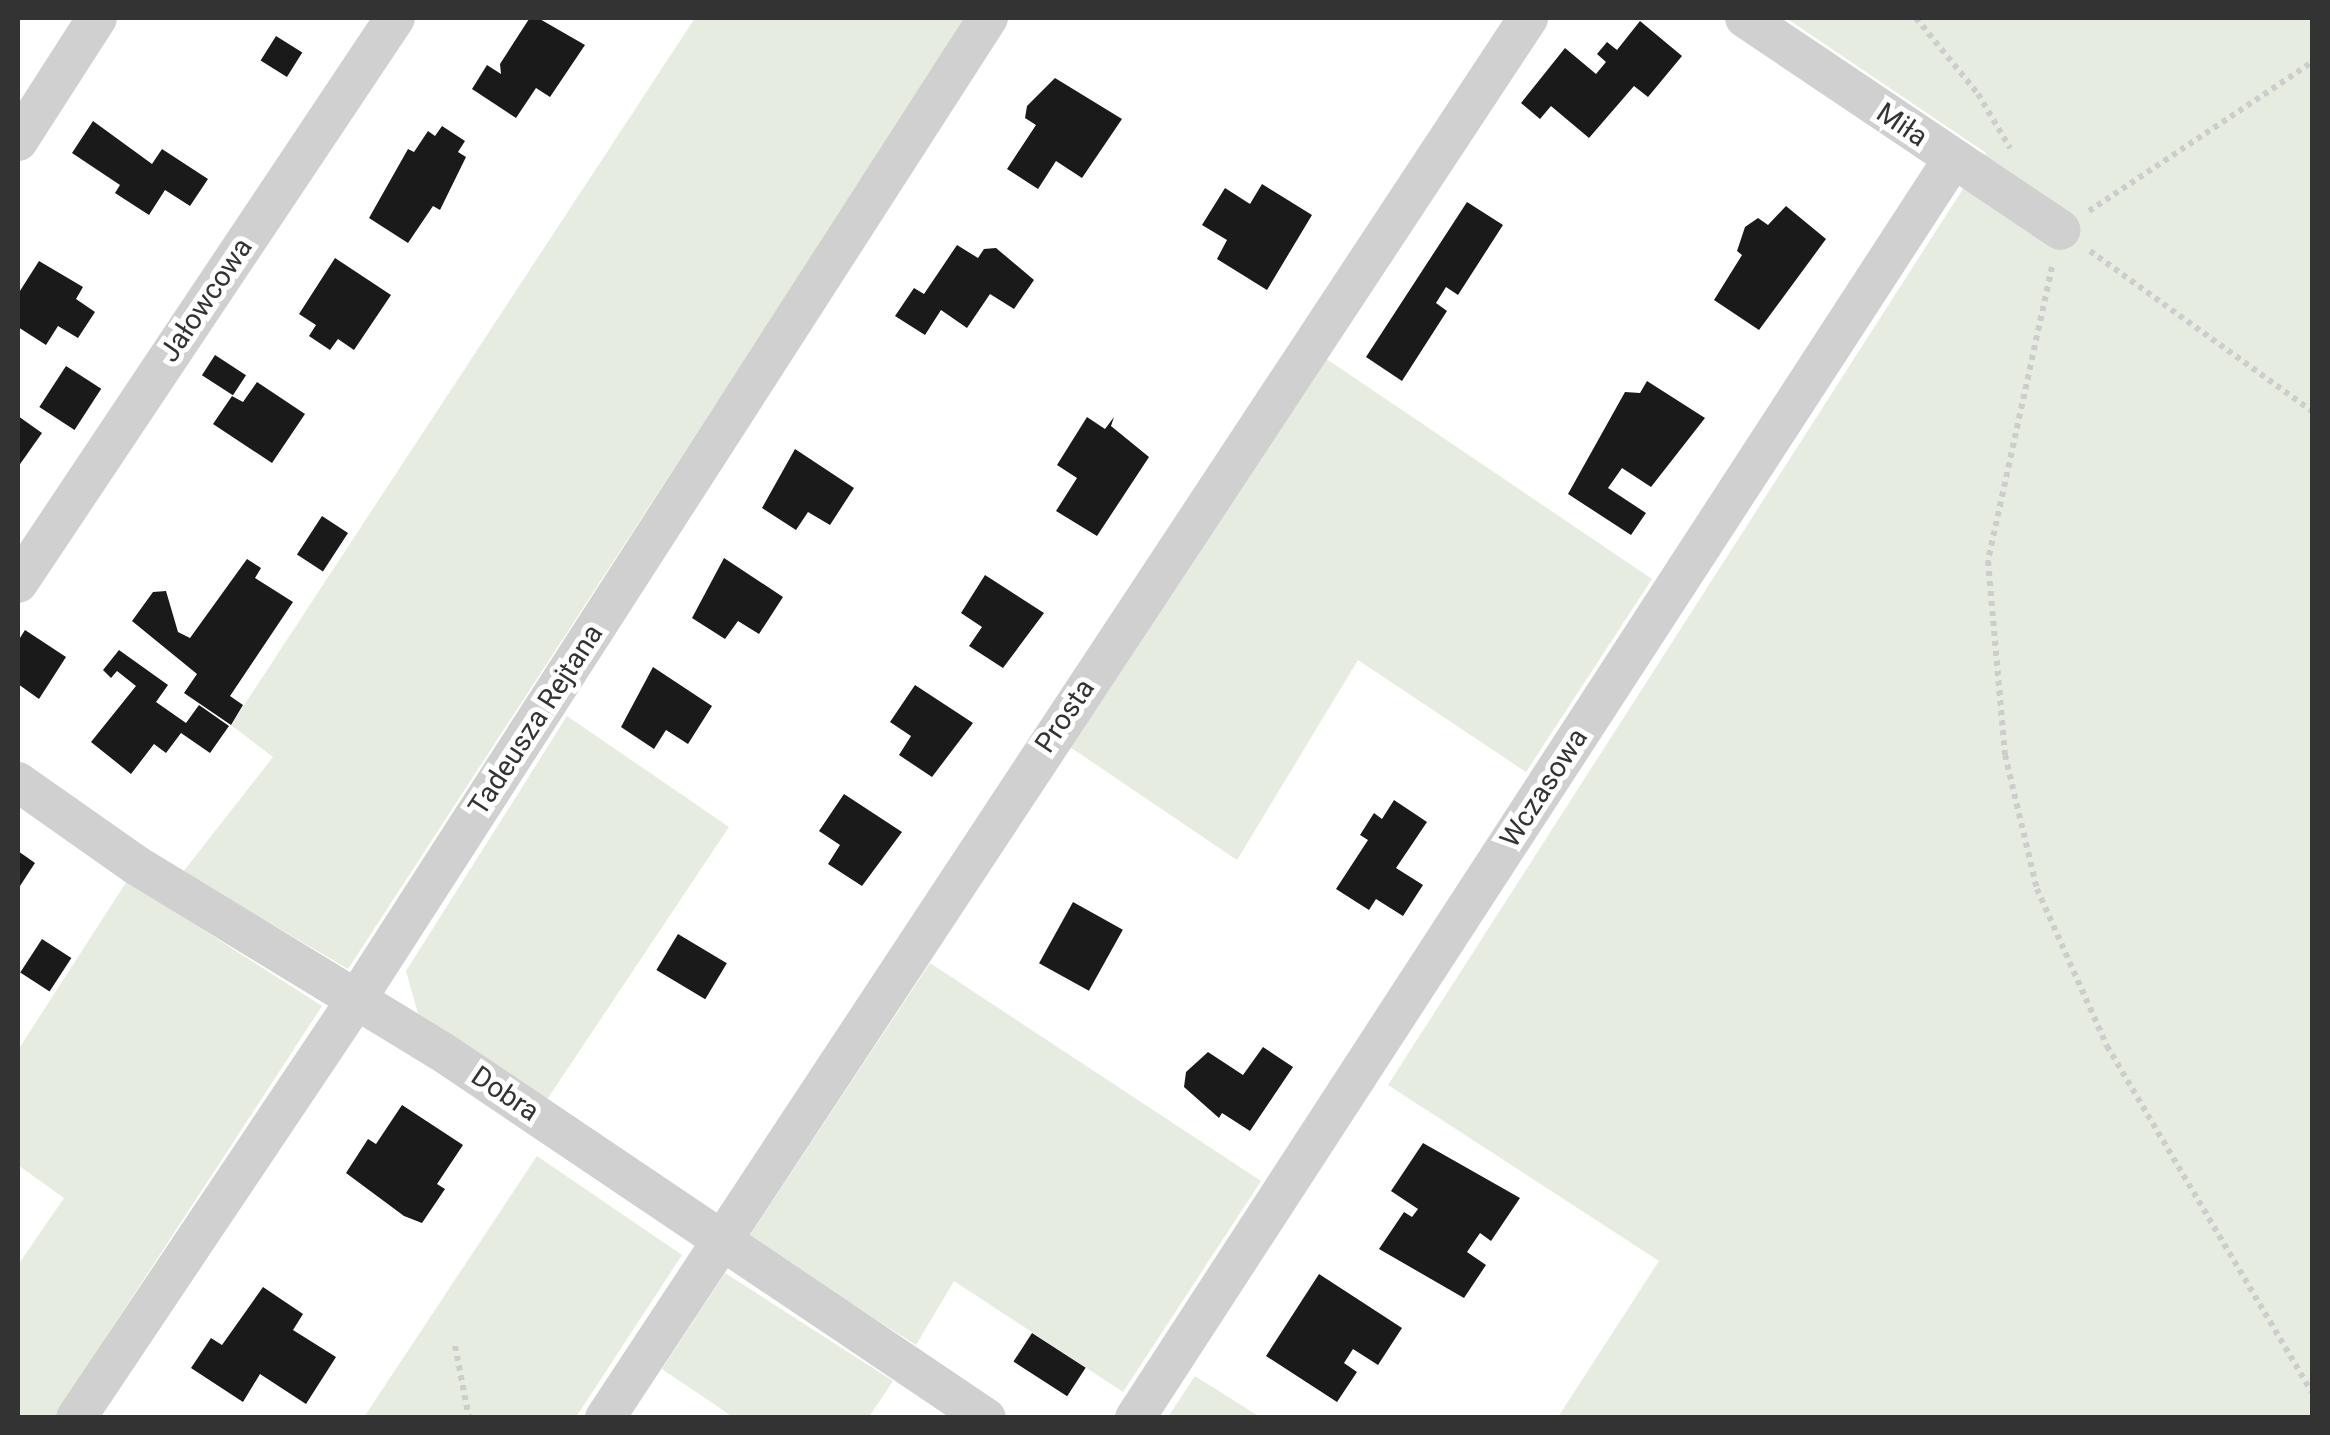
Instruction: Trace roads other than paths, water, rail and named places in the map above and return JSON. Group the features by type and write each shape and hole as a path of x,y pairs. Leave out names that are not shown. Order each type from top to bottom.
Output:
{"street":[{"path":"18,141 97,18"},
{"name":"Jałowcowa","path":"18,583 395,18"},
{"name":"Tadeusza Rejtana","path":"76,1418 356,1000 988,18"},
{"name":"Prosta","path":"605,1418 718,1239 1528,18"},
{"name":"Miła","path":"1746,18 2060,230"},
{"name":"Wczasowa","path":"1135,1418 1952,159"},
{"name":"Dobra","path":"18,782 136,865 356,1000 986,1418"}]}
